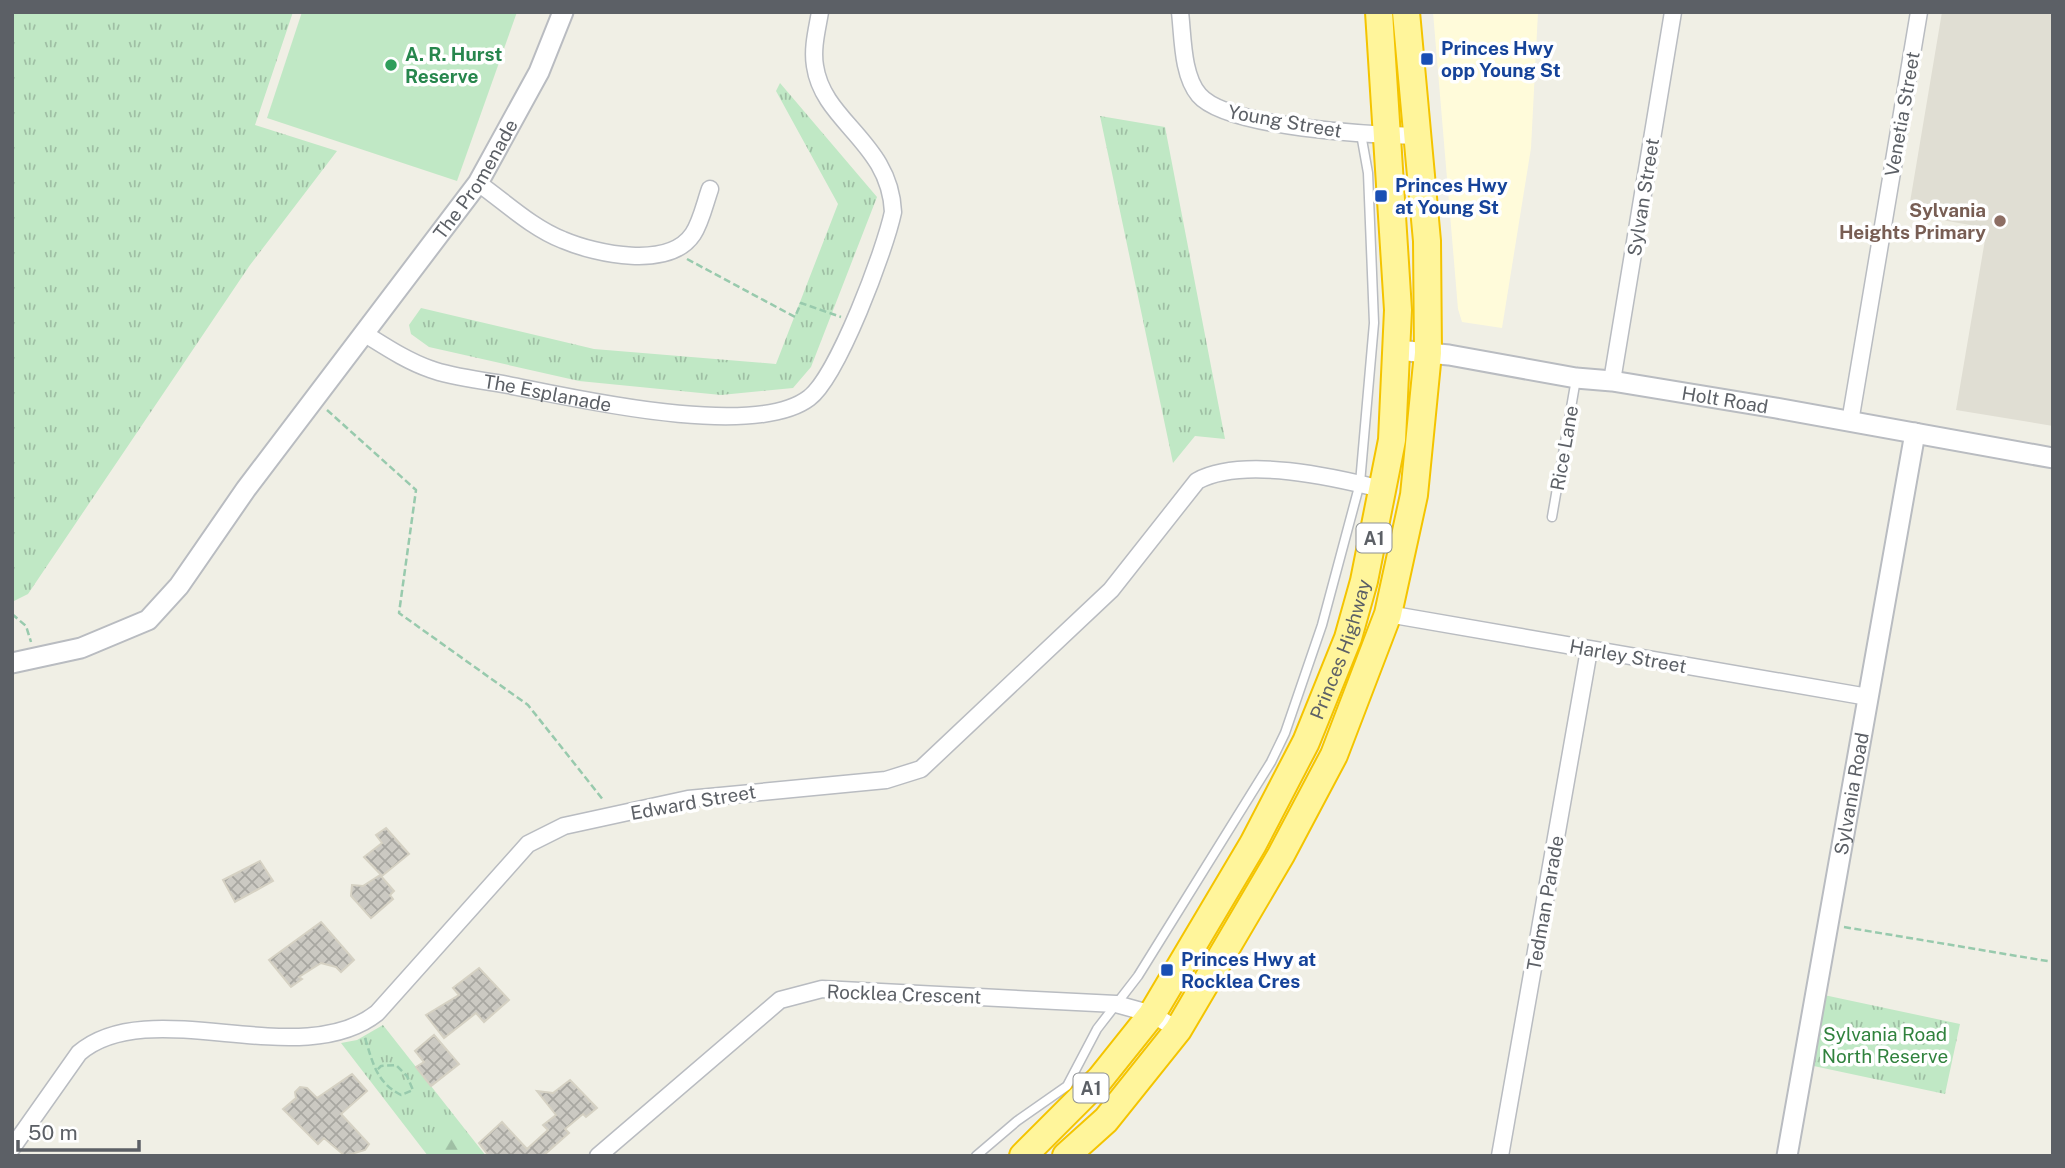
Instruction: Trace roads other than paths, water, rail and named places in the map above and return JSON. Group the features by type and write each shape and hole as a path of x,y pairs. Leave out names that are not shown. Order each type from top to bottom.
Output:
{"highway":[{"name":"Princes Highway","path":"1023,1156 1100,1079 1152,1014 1253,844 1306,742 1348,638 1372,486 1392,440 1397,350 1396,276 1374,134 1379,12"},
{"name":"Princes Highway","path":"1066,1156 1106,1120 1178,1030 1281,855 1334,755 1388,614 1414,495 1428,354 1429,298 1419,136 1406,12"}],"street":[{"name":"The Promenade","path":"365,334 478,183 539,72 563,12"},
{"name":"The Esplanade","path":"365,334 404,358 432,370 603,403 719,416 750,415 795,407 819,390 853,321 889,229 892,195 880,161 828,98 819,81 814,52 820,12"},
{"name":"Young Street","path":"1180,12 1188,72 1194,88 1210,104 1247,117 1374,134 1419,136"},
{"name":"Sylvan Street","path":"1612,381 1673,12"},
{"name":"Venetia Street","path":"1850,422 1919,12"},
{"path":"478,183 547,232 592,250 651,256 682,252 694,233 710,189"},
{"path":"12,663 81,648 148,620 179,586 246,489 365,334"},
{"name":"Holt Road","path":"1397,350 1576,378 1612,381 2053,458"},
{"name":"Sylvania Road","path":"1787,1156 1915,433"},
{"name":"Edward Street","path":"12,1148 79,1054 93,1042 110,1035 152,1030 314,1037 348,1031 363,1024 377,1013 528,844 564,826 715,796 886,780 921,769 1111,590 1196,481 1218,471 1246,467 1372,486"},
{"name":"Harley Street","path":"1388,614 1868,697"},
{"name":"Tedman Parade","path":"1500,1156 1589,650"},
{"name":"Rocklea Crescent","path":"598,1156 780,1000 822,989 1116,1003 1152,1014 1178,1030"}],"lane":[{"name":"Princes Highway","path":"976,1156 1017,1121 1067,1086 1097,1029 1138,976 1271,762 1285,733 1372,486 1374,323 1368,173 1374,134"},
{"name":"Rice Lane","path":"1552,517 1576,378"}],"place":[{"name":"Princes Hwy opp Young St","path":"1427,59"},
{"name":"A. R. Hurst Reserve","path":"391,65"},
{"name":"Princes Hwy at Young St","path":"1381,196"},
{"name":"Sylvania Heights Primary","path":"2000,221"},
{"name":"Princes Hwy at Rocklea Cres","path":"1167,970"}],"park label":[{"name":"Sylvania Road North Reserve","path":"1885,1045"}]}
